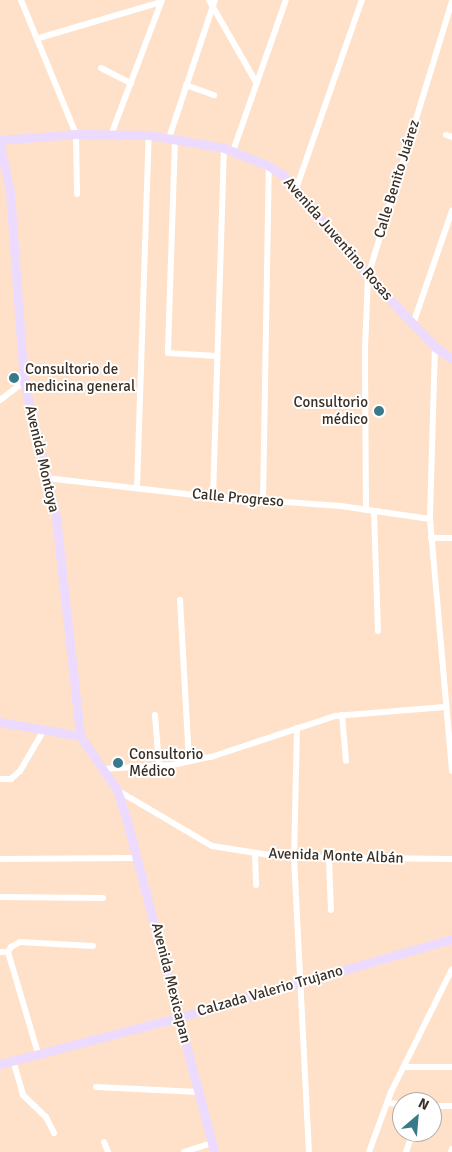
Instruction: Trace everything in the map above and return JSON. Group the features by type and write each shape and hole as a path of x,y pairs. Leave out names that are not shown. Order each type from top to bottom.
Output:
{"main road":[{"name":"Avenida Juventino Rosas","path":"0,140 76,134 149,135 229,149 269,166 283,175 296,189 368,276 413,324 435,347 452,359"},
{"name":"Avenida Montoya","path":"0,145 10,192 24,382 56,518 80,736 117,790"},
{"path":"0,722 80,736"},
{"name":"Avenida Mexicapan","path":"117,790 126,814 213,1147"},
{"name":"Calzada Valerio Trujano","path":"0,1064 179,1017 452,939"}],"street":[{"path":"21,0 39,38 76,134 77,194"},
{"path":"213,497 216,356 229,149 286,0"},
{"path":"296,189 362,0"},
{"path":"39,38 162,1"},
{"path":"111,135 162,1"},
{"path":"212,2 256,82"},
{"path":"212,2 186,85 172,138 168,353 216,356"},
{"name":"Calle Benito Juárez","path":"366,510 365,348 368,276 452,2"},
{"path":"100,68 132,83"},
{"path":"186,85 214,95"},
{"path":"138,488 149,135"},
{"path":"262,500 269,166"},
{"path":"413,324 452,212"},
{"path":"435,347 430,519 452,771"},
{"path":"0,400 24,382"},
{"name":"Calle Progreso","path":"46,478 213,497 374,510 430,519"},
{"path":"374,510 378,631"},
{"path":"431,538 452,538"},
{"path":"180,600 189,761"},
{"path":"101,769 189,761 342,715 445,707"},
{"path":"155,715 159,765"},
{"path":"342,715 346,761"},
{"path":"297,728 294,857 299,982 310,1152"},
{"path":"0,779 11,779 20,771 44,730"},
{"name":"Avenida Monte Albán","path":"117,790 212,846 255,853 329,859 452,859"},
{"path":"255,853 256,884"},
{"path":"0,859 137,858"},
{"path":"329,859 330,910"},
{"path":"0,897 103,898"},
{"path":"38,1053 8,952 11,947 20,942 94,946"},
{"path":"0,952 8,952"},
{"path":"370,1152 386,1103 452,969"},
{"path":"14,1060 23,1095 46,1117 54,1132"},
{"path":"404,1067 452,1067"},
{"path":"96,1087 198,1092"},
{"path":"386,1103 392,1103"},
{"path":"104,1142 108,1152"},
{"path":"184,1152 213,1147"}],"place":[{"name":"Consultorio de medicina general","path":"14,378"},
{"name":"Consultorio médico","path":"379,411"},
{"name":"Consultorio Médico","path":"118,763"}]}
